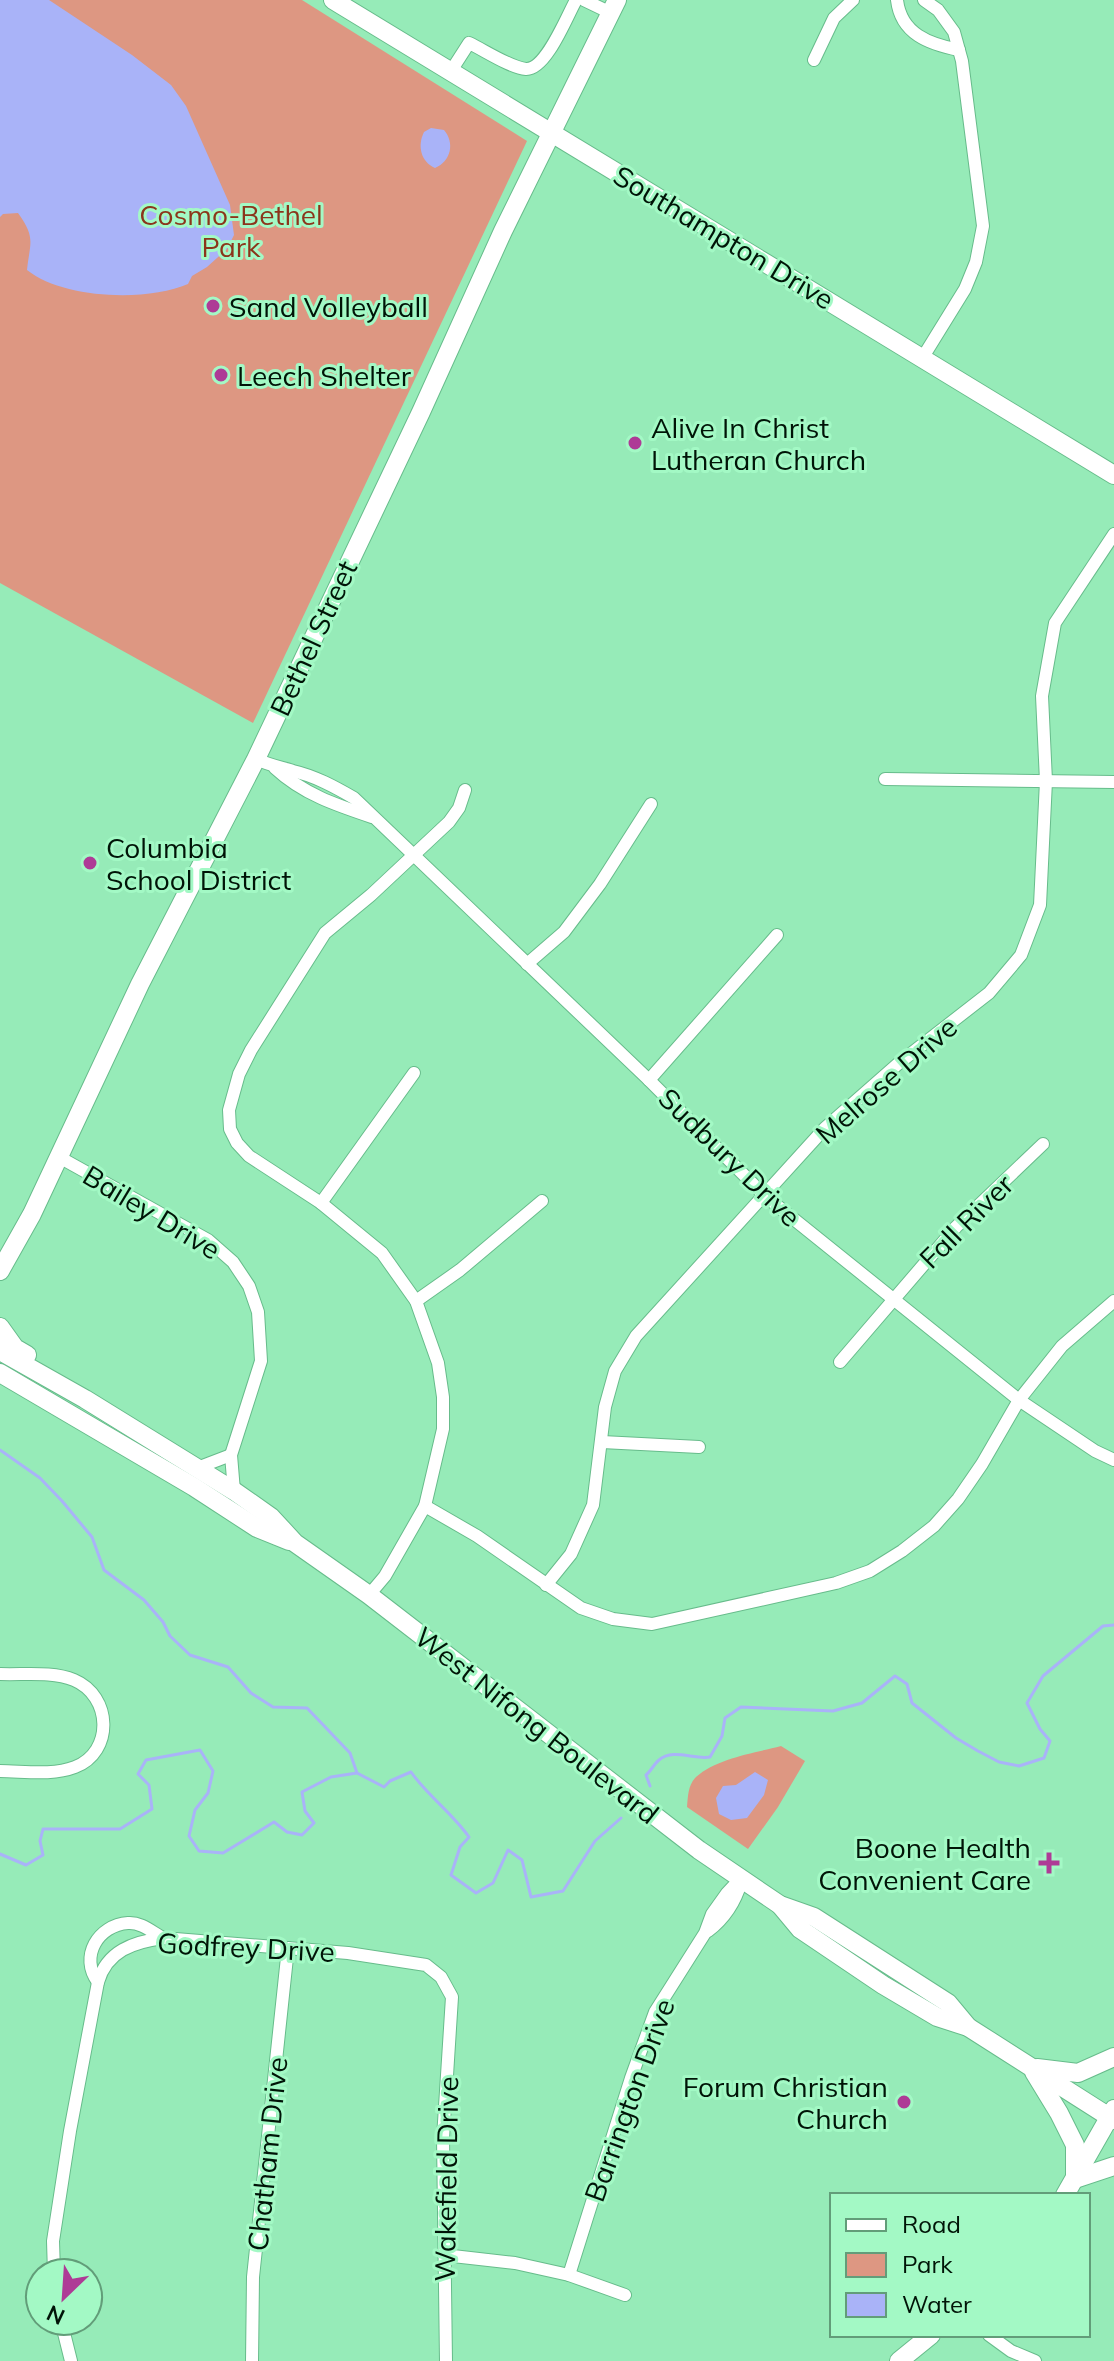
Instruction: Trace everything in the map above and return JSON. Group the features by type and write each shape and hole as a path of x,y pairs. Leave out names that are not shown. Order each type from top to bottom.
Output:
{"street":[{"path":"451,71 469,43 514,65 528,69 535,66 548,52 576,0"},
{"path":"584,0 614,7"},
{"path":"814,60 834,18 853,0"},
{"path":"897,0 898,11 918,36 937,46 959,50"},
{"path":"923,357 965,289 976,262 983,226 959,50 954,32 938,10 924,0"},
{"name":"Southampton Drive","path":"342,2 1114,475"},
{"name":"Bethel Street","path":"0,1271 32,1214 140,984 256,759 421,412 503,231 614,7"},
{"name":"Melrose Drive","path":"546,1585 571,1554 593,1505 605,1407 615,1371 636,1336 825,1128 899,1063 989,993 1021,955 1040,905 1046,781 1042,696 1055,623 1114,534"},
{"name":"Sudbury Drive","path":"256,759 275,768 295,771 354,798 649,1080 765,1196 1019,1400 1095,1451 1114,1460"},
{"path":"885,779 1114,782"},
{"path":"369,1595 385,1576 425,1506 443,1429 443,1397 438,1363 416,1301 382,1253 321,1203 249,1156 230,1129 229,1110 239,1074 270,1018 325,933 415,856 449,822 459,808 465,790"},
{"path":"527,964 564,932 600,884 651,804"},
{"path":"649,1080 777,935"},
{"path":"321,1203 414,1073"},
{"name":"Fall River","path":"840,1362 956,1227 1043,1144"},
{"name":"Bailey Drive","path":"59,1157 208,1240 233,1262 249,1286 258,1312 261,1361 231,1455 234,1491"},
{"path":"416,1301 472,1260 542,1201"},
{"path":"425,1506 477,1536 581,1608 613,1619 652,1624 836,1583 870,1571 934,1526 958,1499 1019,1400 1062,1346 1114,1301"},
{"path":"0,1327 15,1348 77,1384 85,1399"},
{"name":"West Nifong Boulevard","path":"0,1351 85,1399 234,1491 271,1517 295,1543 369,1595 666,1825 780,1905 814,1917 948,2003 968,2027"},
{"name":"West Nifong Boulevard","path":"2,1375 194,1487 257,1528 295,1543"},
{"path":"602,1442 699,1447"},
{"path":"197,1468 231,1455"},
{"path":"0,1674 56,1675 73,1679 96,1696 105,1722 103,1735 84,1763 54,1772 0,1771"},
{"name":"Barrington Drive","path":"569,2275 655,2012 705,1933 723,1920 736,1899 741,1878"},
{"name":"West Nifong Boulevard","path":"780,1905 800,1929 830,1950 937,2017 968,2027 1113,2115"},
{"path":"98,1982 90,1972 91,1954 99,1937 110,1928 128,1923 141,1925 163,1938"},
{"name":"Godfrey Drive","path":"54,2257 60,2194 98,1982 101,1971 114,1954 141,1941 163,1938 348,1953 426,1965 441,1977 452,1997"},
{"path":"830,1950 839,1946 872,1966 895,1968"},
{"name":"Chatham Drive","path":"252,2361 253,2277 288,1948"},
{"name":"Wakefield Drive","path":"446,2361 443,2138 452,1997"},
{"path":"1030,2067 1078,2073 1114,2057"},
{"path":"1030,2067 1075,2145 1070,2187"},
{"path":"1070,2187 1113,2115"},
{"path":"1070,2187 1114,2166"},
{"path":"444,2255 515,2263 569,2275 625,2295"},
{"path":"65,2337 71,2361"},
{"path":"899,2361 929,2337"},
{"path":"992,2337 1011,2351 1035,2361"}],"green space":[{"name":"Cosmo-Bethel Park","path":"0,0 302,0 527,141 253,723 0,583"},
{"path":"781,1746 805,1761 748,1849 687,1807 691,1784 705,1770 737,1757"}],"water":[{"path":"0,0 49,0 171,85 186,106 230,205 234,235 227,249 192,276 188,284 151,293 106,295 62,287 27,270 30,240 27,229 18,213 0,217"},
{"path":"431,128 444,130 450,146 445,161 435,168 426,162 421,148 424,132"},
{"path":"755,1772 768,1780 764,1795 747,1818 731,1820 719,1814 716,1798 723,1786 736,1785"}],"waterway":[{"path":"0,1450 40,1478 62,1501 92,1537 104,1570 144,1600 163,1622 170,1636 190,1655 228,1667 251,1693 273,1707 307,1708 350,1753 357,1773 384,1787 411,1772 469,1837 460,1847 451,1875 476,1893 493,1883 508,1850 522,1860 531,1897 563,1891 595,1841 621,1818"},
{"path":"650,1786 646,1775 665,1757 710,1757 722,1736 725,1718 741,1707 833,1711 862,1703 895,1676 907,1684 912,1703 956,1738 978,1751 999,1762 1019,1766 1044,1758 1050,1741 1027,1703 1043,1676 1103,1626 1114,1625"},
{"path":"0,1854 26,1865 43,1855 40,1841 43,1829 120,1829 152,1809 149,1785 138,1774 146,1760 200,1750 213,1771 208,1793 195,1810 189,1836 199,1851 223,1853 274,1822 287,1832 302,1835 314,1823 305,1811 302,1792 331,1777 357,1773"}],"place":[{"name":"Sand Volleyball","path":"213,306"},
{"name":"Leech Shelter","path":"221,375"},
{"name":"Alive In Christ Lutheran Church","path":"635,443"},
{"name":"Columbia School District","path":"90,863"},
{"name":"Boone Health Convenient Care","path":"1049,1863"},
{"name":"Forum Christian Church","path":"904,2102"}]}
